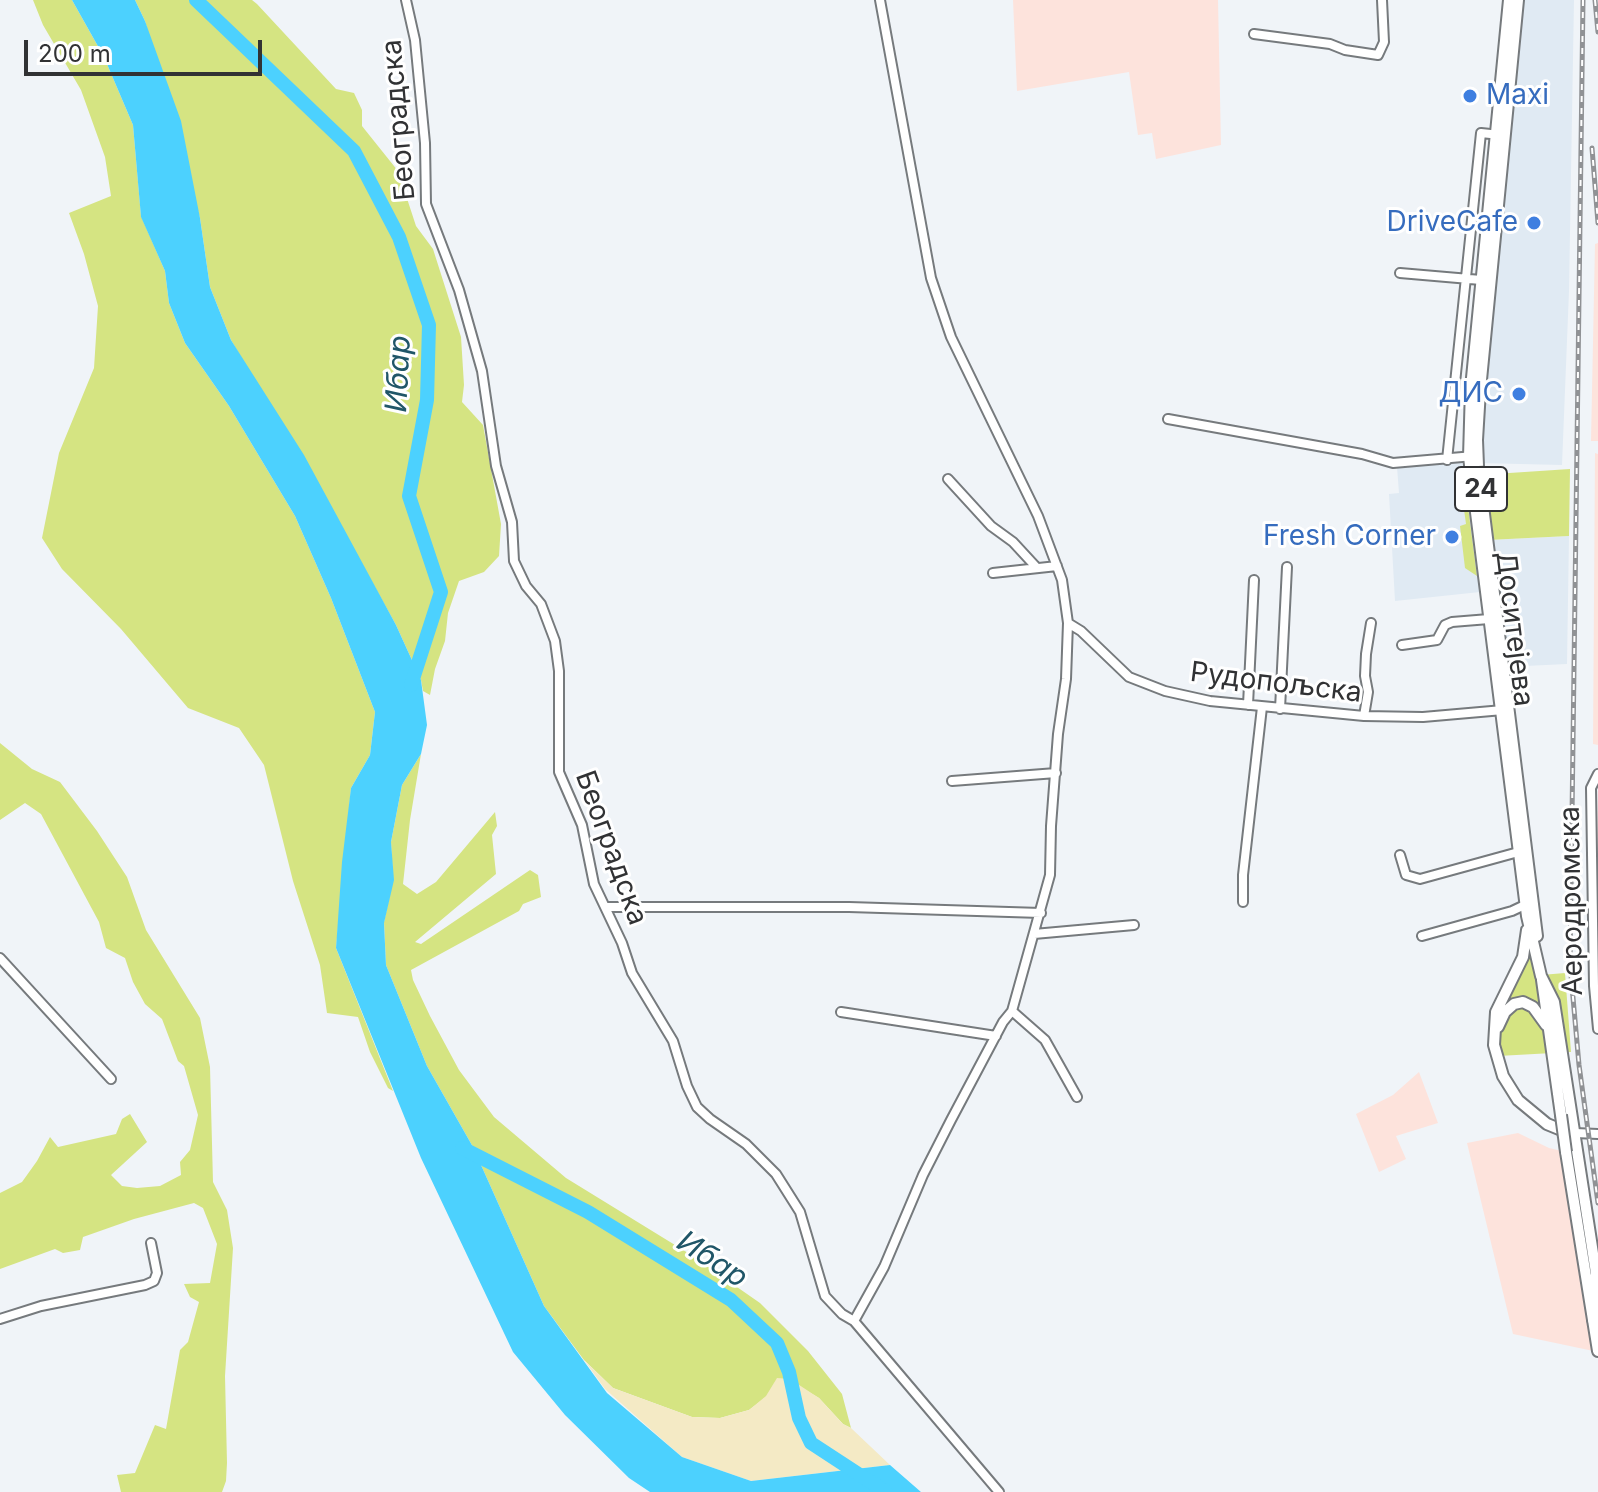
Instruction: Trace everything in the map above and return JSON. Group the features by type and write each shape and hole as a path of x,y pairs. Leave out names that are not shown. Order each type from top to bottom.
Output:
{"main road":[{"name":"Доситејева","path":"1509,0 1473,457 1529,907 1598,1351"},
{"name":"Доситејева","path":"1505,710 1489,619 1473,457 1471,388 1481,280 1518,0"},
{"name":"Доситејева","path":"1529,907 1541,976"},
{"path":"1529,907 1523,957 1498,1004 1494,1045 1503,1076 1518,1100 1553,1127 1575,1133"},
{"path":"1541,976 1554,1002 1575,1133 1596,1273 1593,1321"},
{"path":"1503,1076 1496,1044 1505,1012 1514,1004 1526,1003 1537,1011 1549,1030"}],"street":[{"name":"Београдска","path":"406,0 415,40 425,143 426,204 459,290 482,371 496,466 512,522 514,561 526,586 541,604 555,641 559,671 559,772 582,825 589,864 605,907 632,973 673,1041 697,1107 753,1149 789,1190 808,1235 819,1284 825,1296 842,1314 854,1321 999,1492"},
{"path":"854,1321 884,1267 929,1163 1012,1011 1050,875 1068,623 1064,589 1057,566 1013,461 951,337 931,278 880,0"},
{"path":"1254,34 1330,44 1345,50 1378,55 1383,48 1382,0"},
{"path":"1447,460 1481,133 1500,136"},
{"path":"1400,273 1481,280"},
{"path":"1168,419 1362,454 1393,463 1473,457"},
{"path":"948,479 969,504 1037,568"},
{"path":"993,573 1057,566"},
{"path":"1280,709 1287,567"},
{"path":"1248,705 1254,580"},
{"path":"1402,645 1437,640 1445,625 1452,622 1489,619"},
{"name":"Рудопољска","path":"1068,623 1081,631 1129,677 1165,691 1210,701 1364,716 1423,717 1505,710"},
{"path":"1364,716 1368,692 1366,654 1371,623"},
{"path":"1243,902 1243,875 1262,707"},
{"path":"952,781 1056,773"},
{"name":"Аеродромска","path":"1598,774 1591,788 1594,986 1598,1029"},
{"path":"1400,855 1406,875 1420,879 1523,851"},
{"path":"605,907 849,907 1041,913"},
{"path":"1422,936 1529,907"},
{"path":"1034,934 1134,925"},
{"path":"0,958 111,1079"},
{"path":"1012,1011 1045,1040 1077,1097"},
{"path":"841,1012 996,1036"},
{"path":"1575,1133 1598,1134"},
{"path":"0,1319 41,1306 154,1281 157,1273 151,1243"}],"shaded area":[{"path":"1013,0 1218,0 1221,145 1156,159 1152,133 1138,135 1129,72 1017,91"},
{"path":"1518,0 1574,0 1569,291 1562,465 1478,463"},
{"path":"1598,243 1598,441 1591,441 1595,244"},
{"path":"1595,453 1598,454 1598,745 1593,744"},
{"path":"1462,459 1480,592 1395,601 1389,494 1399,493 1397,467"},
{"path":"1569,536 1567,664 1504,667 1488,540"},
{"path":"1598,784 1598,1029 1594,986"},
{"path":"1419,1072 1438,1123 1396,1136 1406,1159 1379,1172 1356,1114 1393,1095"},
{"path":"1518,1133 1549,1148 1566,1152 1598,1352 1513,1334 1467,1143"}],"green space":[{"path":"33,0 72,0 104,57 133,125 141,216 165,271 169,303 185,343 229,406 295,516 375,712 370,755 351,788 336,948 393,1091 388,1088 370,1052 358,1017 327,1013 320,965 293,881 264,765 239,728 188,708 121,629 62,569 42,538 59,453 94,368 98,306 69,213 111,196 105,157 81,90 43,25"},
{"path":"135,0 252,0 257,4 336,89 354,93 362,110 362,126 398,171 416,226 433,249 461,337 462,402 483,425 501,524 499,556 484,572 459,581 448,613 445,641 430,695 423,691 396,625 361,562 231,340 210,287 200,218 145,21"},
{"path":"1570,469 1569,536 1488,540 1479,475"},
{"path":"1465,490 1477,576 1465,568 1460,526 1466,524 1462,495"},
{"path":"0,743 32,769 60,782 97,831 127,877 146,930 200,1018 210,1067 213,1182 227,1210 233,1248 225,1376 227,1463 222,1492 121,1492 117,1475 135,1473 155,1425 166,1429 180,1350 188,1342 199,1302 190,1297 184,1284 210,1283 217,1244 203,1208 194,1203 134,1219 83,1237 80,1250 63,1253 55,1249 0,1269 0,1193 22,1182 50,1137 58,1147 116,1134 122,1119 130,1114 147,1142 111,1175 122,1186 160,1186 181,1175 180,1162 190,1150 198,1115 184,1066 178,1061 162,1019 145,1004 125,958 106,948 99,922 41,814 25,803 0,820"},
{"path":"421,754 403,884 417,894 436,882 495,812 497,826 492,835 496,874 415,942 421,944 530,870 538,875 541,897 523,904 519,911 411,970 430,1016 459,1070 494,1117 566,1178 688,1253 760,1303 808,1351 842,1394 851,1428 843,1424 819,1398 805,1390 765,1398 749,1410 720,1418 692,1417 613,1388 584,1360 544,1306 473,1147 427,1066 386,965 384,922 393,880 391,842 402,785"},
{"path":"1527,935 1541,975 1565,973 1571,1052 1498,1056 1494,1025"}],"sand":[{"path":"584,1360 613,1388 692,1417 720,1418 749,1410 766,1396 777,1378 790,1379 819,1398 843,1424 890,1465 751,1481 682,1457 605,1389"}],"water":[{"path":"72,0 135,0 181,121 210,287 231,340 304,455 396,625 421,680 427,725 421,754 402,785 391,842 394,880 384,923 386,965 427,1066 473,1147 544,1306 607,1393 682,1457 751,1481 890,1465 921,1492 650,1492 629,1478 565,1415 513,1352 421,1158 336,948 351,788 370,755 375,712 295,516 229,406 185,343 169,303 165,271 141,217 133,125 104,57"}],"waterway":[{"name":"Ибар","path":"196,0 354,151 399,237 429,325 427,400 409,496 441,592 411,685"},
{"name":"Ибар","path":"462,1148 588,1212 731,1300 777,1343 789,1372 799,1418 811,1443 886,1492"}],"railway":[{"path":"1583,0 1570,964 1579,1065 1598,1203"},
{"path":"1595,0 1598,32"},
{"path":"1592,148 1598,223"}],"place":[{"name":"Maxi","path":"1470,96"},
{"name":"DriveCafe","path":"1534,223"},
{"name":"ДИС","path":"1519,394"},
{"name":"Fresh Corner","path":"1452,537"}]}
